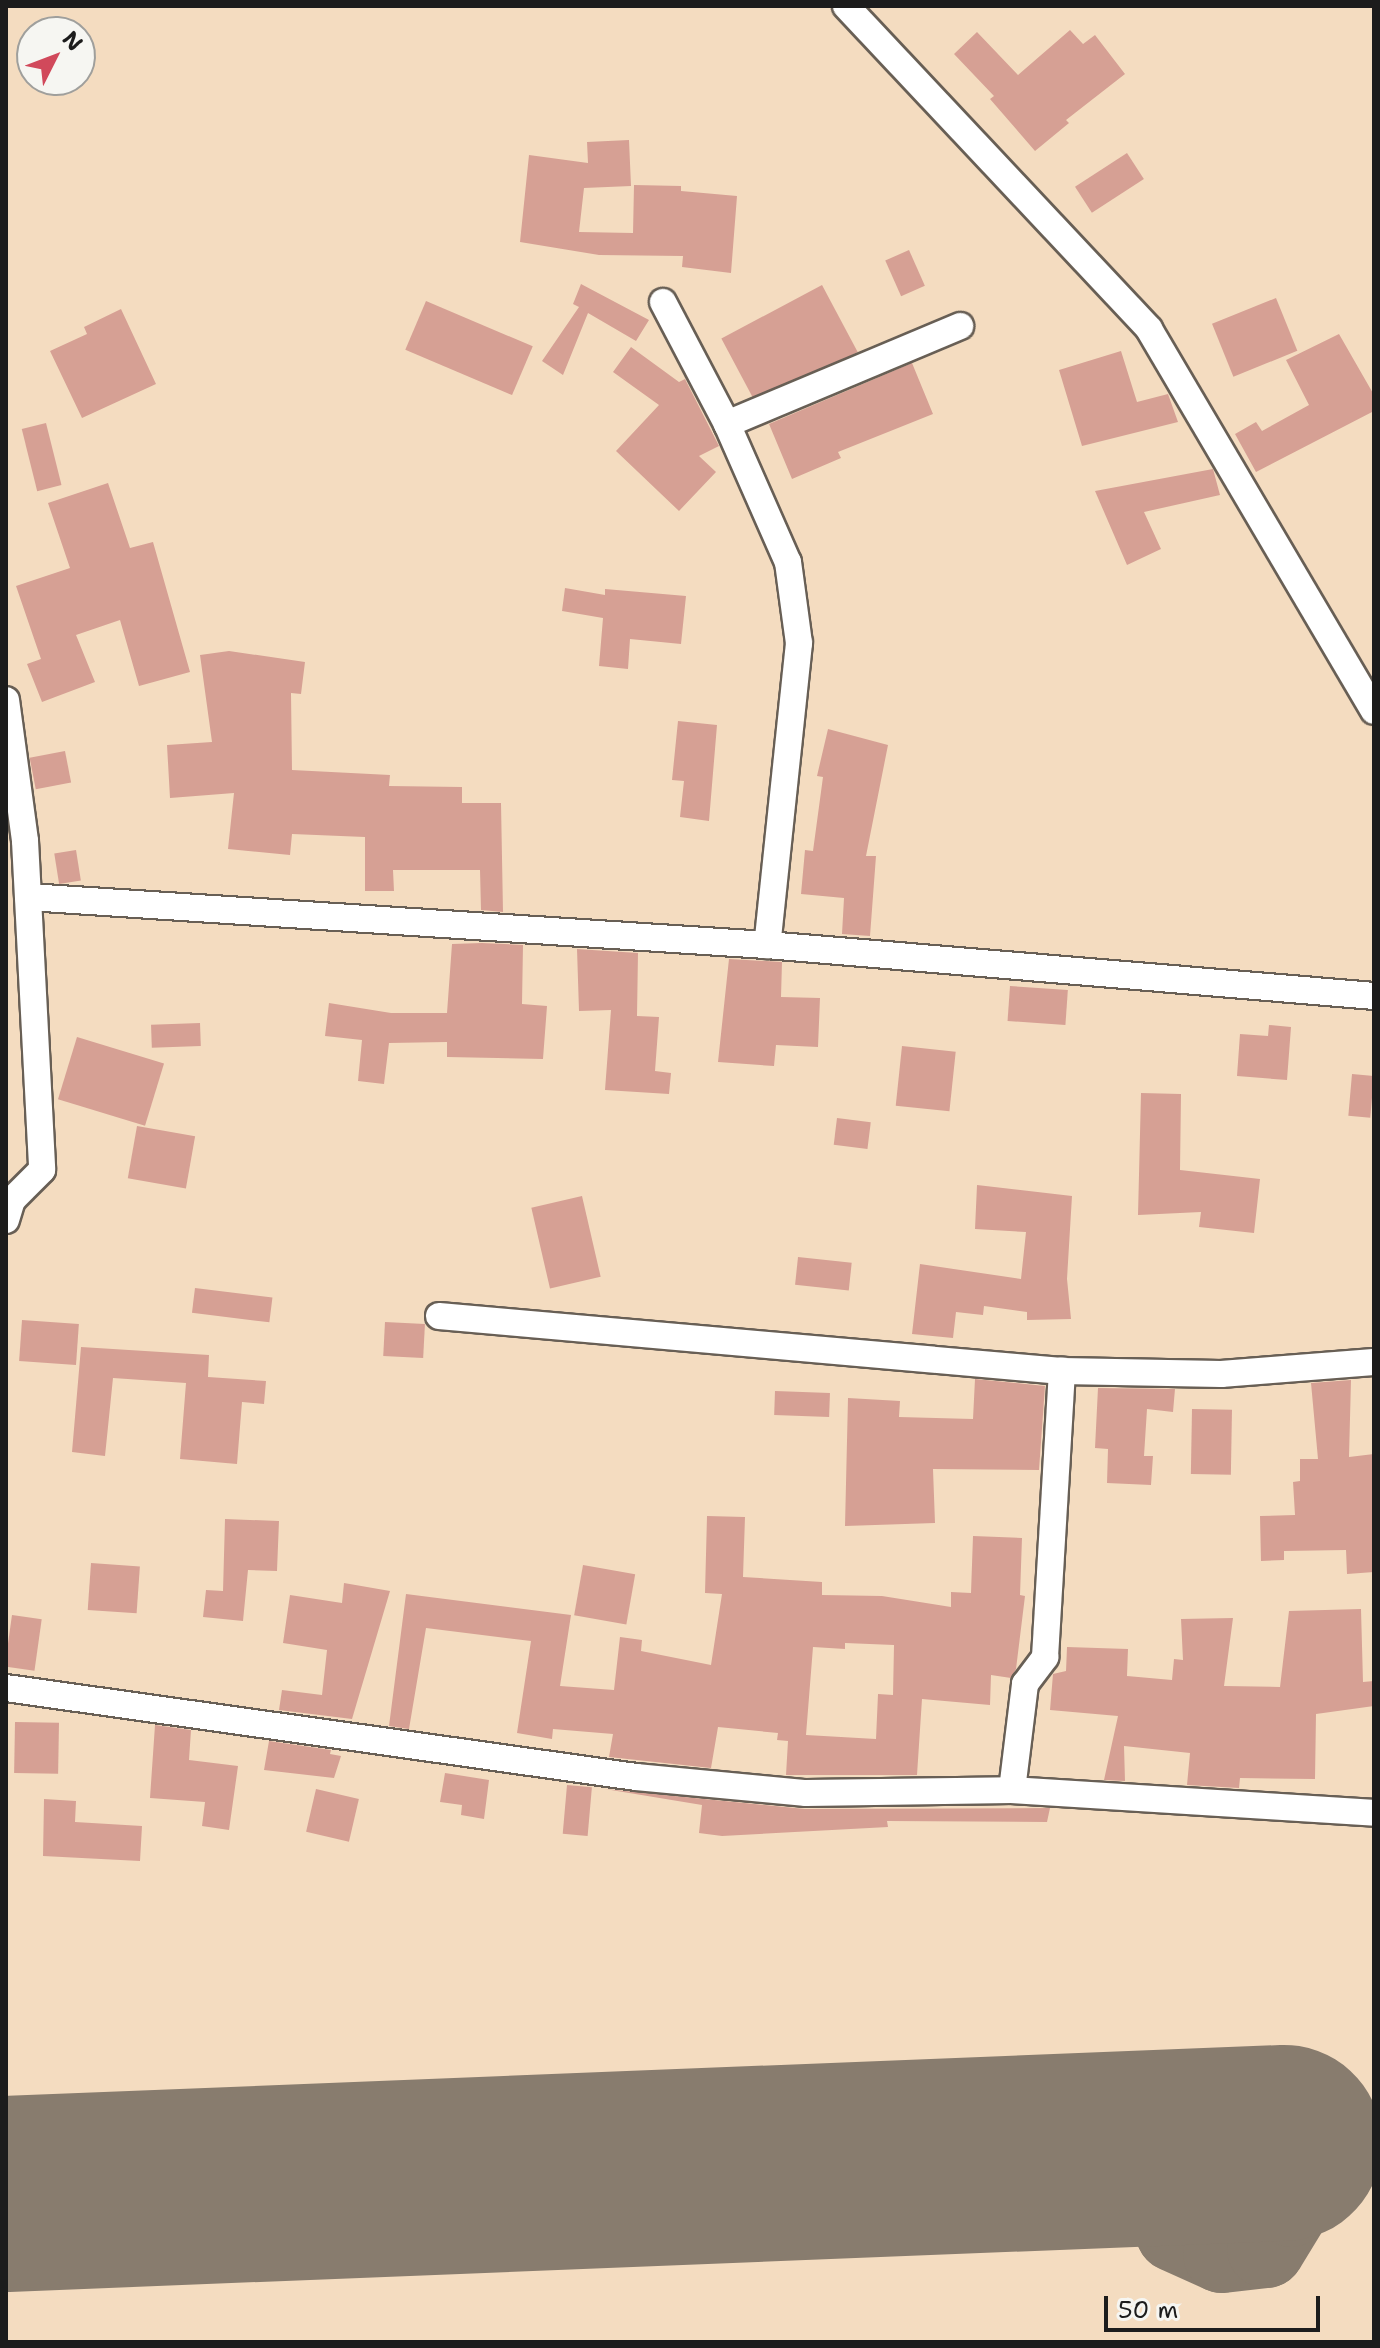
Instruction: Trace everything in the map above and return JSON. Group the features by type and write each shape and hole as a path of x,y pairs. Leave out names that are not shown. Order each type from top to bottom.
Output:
{"street":[{"path":"853,9 1149,329 1374,711"},
{"path":"663,302 727,424 788,562 799,643 767,945"},
{"path":"727,424 960,326"},
{"path":"6,700 16,843 28,897 42,1170 12,1200 6,1220"},
{"path":"28,897 767,945 1374,996"},
{"path":"439,1316 1062,1371 1221,1374 1374,1362"},
{"path":"1012,1790 1025,1684 1045,1657 1062,1371"},
{"path":"6,1688 651,1778 806,1793 1012,1790 1374,1813"}],"building":[{"path":"1070,30 1083,44 1095,35 1125,74 1066,120 1069,123 1035,151 990,99 994,96 954,54 977,32 1018,75"},
{"path":"629,140 631,186 584,188 579,232 633,233 634,185 681,186 681,191 737,196 731,273 682,267 683,256 599,255 520,242 529,155 588,163 587,142"},
{"path":"1127,153 1144,179 1092,213 1075,187"},
{"path":"909,250 925,286 901,296 885,261"},
{"path":"581,284 649,320 636,341 588,313 563,375 542,361 579,307 573,304"},
{"path":"822,285 858,352 757,406 721,339"},
{"path":"1276,298 1297,351 1233,377 1212,324"},
{"path":"426,301 533,346 512,395 405,350"},
{"path":"121,309 156,384 82,418 50,351 87,334 84,327"},
{"path":"1339,334 1374,395 1374,411 1256,472 1235,434 1256,422 1262,431 1309,405 1286,360"},
{"path":"631,347 679,382 685,379 719,446 699,456 716,472 679,511 616,451 659,405 613,372"},
{"path":"1121,351 1137,402 1168,394 1178,422 1082,446 1059,370"},
{"path":"912,363 933,414 838,452 841,458 792,479 769,424"},
{"path":"46,423 61,485 37,491 22,429"},
{"path":"1213,469 1220,495 1144,512 1161,549 1127,565 1095,491"},
{"path":"108,483 130,548 153,542 190,672 139,686 120,620 76,635 95,682 42,702 27,664 41,659 16,586 70,568 48,503"},
{"path":"565,588 605,595 605,589 686,596 681,644 630,639 628,669 599,666 603,618 562,611"},
{"path":"229,651 305,662 301,694 291,693 292,770 390,775 389,786 462,787 462,803 501,803 503,912 481,910 480,870 393,870 394,891 365,891 365,837 292,834 290,855 228,849 234,793 170,798 167,745 212,742 200,655"},
{"path":"678,721 717,725 709,821 680,817 684,781 672,780"},
{"path":"828,729 888,745 866,856 876,856 870,936 842,934 844,898 801,894 805,850 813,851 823,777 817,776"},
{"path":"65,751 71,782 36,789 30,758"},
{"path":"76,850 81,881 59,884 54,853"},
{"path":"452,944 523,945 522,1004 547,1006 543,1059 447,1057 447,1042 389,1043 384,1084 358,1081 362,1040 325,1036 329,1003 391,1013 447,1013"},
{"path":"577,949 638,953 637,1016 659,1017 655,1071 671,1073 669,1094 605,1090 611,1010 579,1011"},
{"path":"729,959 782,962 781,997 820,998 818,1047 776,1045 774,1066 718,1062"},
{"path":"1010,986 1068,990 1065,1025 1008,1021"},
{"path":"200,1023 201,1046 152,1048 151,1025"},
{"path":"1269,1025 1291,1027 1287,1080 1237,1076 1240,1034 1268,1036"},
{"path":"77,1037 164,1064 145,1126 58,1099"},
{"path":"902,1046 956,1052 949,1111 896,1106"},
{"path":"1352,1074 1374,1076 1370,1118 1348,1116"},
{"path":"1141,1093 1181,1094 1180,1170 1260,1179 1254,1233 1199,1227 1201,1212 1138,1215"},
{"path":"837,1118 871,1122 867,1149 834,1145"},
{"path":"137,1126 195,1136 186,1188 128,1178"},
{"path":"977,1185 1072,1196 1067,1279 1071,1319 1027,1320 1027,1312 984,1306 983,1315 956,1312 953,1338 912,1334 920,1264 1021,1279 1026,1232 975,1229"},
{"path":"582,1196 601,1277 550,1289 531,1208"},
{"path":"798,1257 852,1263 849,1290 795,1285"},
{"path":"195,1288 272,1298 269,1322 192,1313"},
{"path":"22,1320 79,1324 76,1365 19,1361"},
{"path":"385,1322 425,1324 423,1358 383,1356"},
{"path":"81,1347 209,1355 208,1377 266,1381 264,1404 242,1402 237,1464 180,1459 186,1383 113,1378 105,1456 72,1452"},
{"path":"975,1379 1045,1386 1039,1470 933,1469 935,1523 845,1526 848,1398 900,1401 899,1417 973,1419"},
{"path":"1351,1380 1349,1457 1374,1454 1374,1572 1347,1574 1346,1550 1284,1551 1284,1560 1261,1561 1260,1516 1295,1515 1293,1482 1300,1481 1300,1459 1318,1459 1311,1383"},
{"path":"1098,1388 1175,1389 1173,1412 1147,1409 1144,1456 1153,1456 1151,1485 1107,1483 1108,1449 1095,1448"},
{"path":"775,1391 830,1393 829,1417 774,1415"},
{"path":"1192,1409 1232,1410 1231,1475 1191,1474"},
{"path":"707,1516 745,1517 743,1577 822,1582 822,1595 882,1596 951,1607 951,1592 971,1593 973,1536 1022,1538 1020,1595 1025,1596 1016,1669 1011,1678 991,1675 990,1705 922,1699 917,1775 786,1775 788,1741 777,1740 778,1733 718,1727 711,1768 609,1757 613,1734 553,1729 552,1739 517,1733 531,1641 426,1628 409,1729 389,1726 406,1594 571,1615 560,1686 614,1690 620,1637 642,1640 641,1651 711,1665 722,1594 705,1593","holes":["845,1643 894,1645 893,1695 878,1694 876,1739 806,1735 813,1647 845,1649"]},
{"path":"225,1519 279,1521 277,1571 248,1570 243,1621 203,1617 206,1590 223,1591"},
{"path":"91,1563 140,1566 137,1613 88,1610"},
{"path":"583,1565 635,1574 626,1624 574,1615"},
{"path":"344,1583 390,1591 352,1719 279,1710 282,1690 322,1695 327,1650 283,1643 290,1595 342,1603"},
{"path":"1361,1609 1363,1682 1374,1681 1374,1706 1316,1714 1315,1779 1240,1778 1239,1788 1187,1785 1190,1753 1124,1746 1125,1781 1104,1780 1118,1716 1050,1710 1053,1674 1066,1671 1067,1647 1128,1649 1127,1676 1172,1680 1174,1659 1183,1660 1181,1619 1233,1618 1224,1686 1280,1687 1289,1611"},
{"path":"12,1615 42,1619 34,1671 6,1667"},
{"path":"15,1722 59,1723 58,1774 14,1773"},
{"path":"155,1725 191,1730 189,1760 238,1766 229,1830 202,1826 205,1802 150,1798"},
{"path":"269,1741 331,1750 330,1754 341,1756 334,1778 264,1770"},
{"path":"445,1773 489,1780 484,1819 461,1815 462,1805 440,1802"},
{"path":"567,1785 592,1787 588,1836 563,1834"},
{"path":"316,1789 359,1799 349,1842 306,1832"},
{"path":"605,1789 805,1809 1050,1808 1047,1822 887,1821 888,1827 722,1836 699,1833 702,1805"},
{"path":"44,1799 76,1801 75,1822 142,1826 140,1861 43,1856"}],"taxiway":[{"path":"1152,2149 1156,2195 1175,2233 1222,2254 1266,2249 1291,2208 1284,2143"}],"runway":[{"path":"6,2194 1284,2143"}]}
